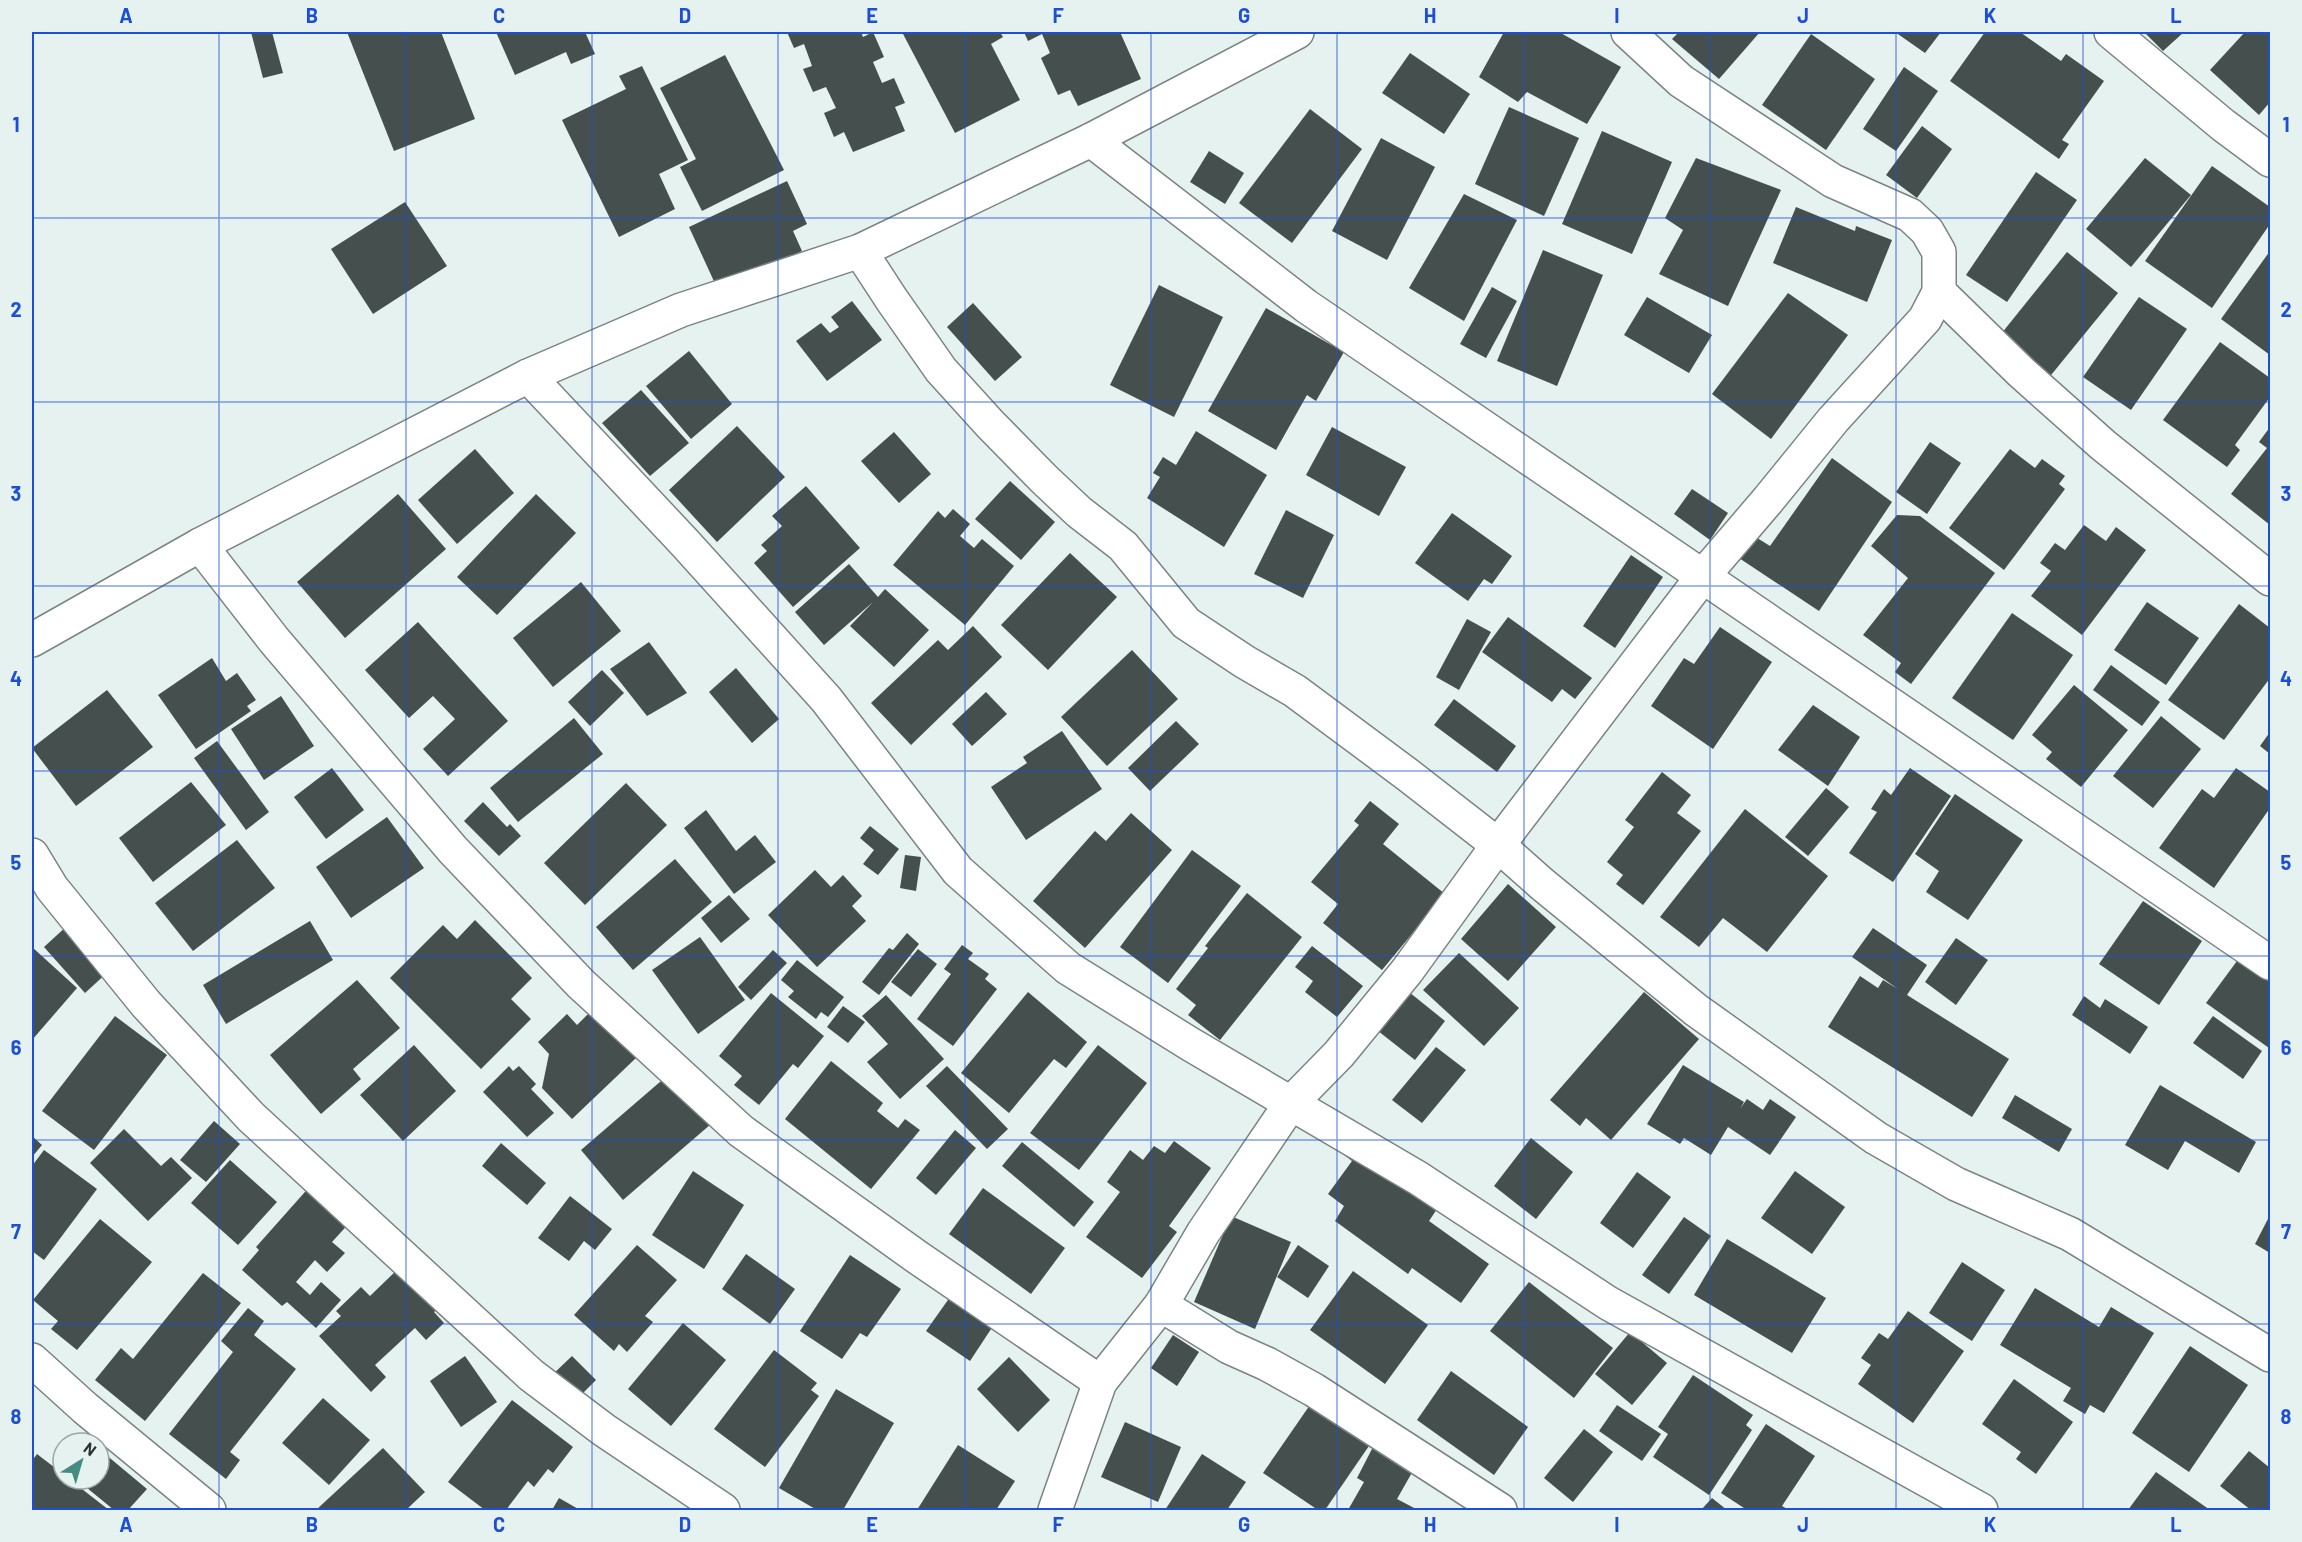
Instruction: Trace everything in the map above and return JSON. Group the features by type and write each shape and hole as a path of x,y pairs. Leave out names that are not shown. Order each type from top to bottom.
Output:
{"street":[{"path":"32,640 200,545 528,376 681,310 860,251 1091,140 1298,32"},
{"path":"1059,1509 1100,1382 1161,1305 1203,1233 1291,1103 1339,1054 1407,971 1498,845 1703,576 1833,420 1926,319 1939,292 1939,252 1926,231 1910,215 1833,181 1681,81 1628,32"},
{"path":"2111,32 2223,125 2264,143"},
{"path":"1091,140 1306,306 2271,963"},
{"path":"860,251 941,370 1044,479 1079,512 1123,546 1186,623 1245,662 1295,691 1498,845 1696,1010 1876,1138 1956,1184 2070,1234 2271,1355"},
{"path":"1939,292 2020,372 2103,445 2271,579"},
{"path":"528,376 685,543 826,699 958,871 1068,968 1190,1044 1418,1178 1608,1303 1981,1510"},
{"path":"200,545 274,640 453,850 581,984 741,1131 917,1257 1100,1382"},
{"path":"32,855 52,888 146,1004 251,1117 531,1375 604,1430 723,1510"},
{"path":"1161,1305 1229,1347 1268,1364 1314,1390 1500,1510"},
{"path":"32,1360 85,1408 209,1510"}],"building":[{"path":"251,32 272,32 283,73 263,78"},
{"path":"347,32 441,32 475,119 394,151"},
{"path":"496,32 585,32 595,54 571,64 566,52 515,75"},
{"path":"787,32 861,32 863,37 873,32 884,57 873,62 882,83 894,78 905,103 895,107 905,131 853,152 844,132 834,137 824,113 836,108 826,87 813,92 803,69 812,66 804,44 794,48"},
{"path":"902,32 1000,32 1003,37 991,44 1020,100 955,133"},
{"path":"1024,32 1120,32 1141,79 1078,106 1070,90 1058,95 1041,58 1050,53 1042,34 1028,41"},
{"path":"1504,32 1559,32 1621,67 1587,124 1527,92 1518,102 1479,77"},
{"path":"1679,32 1760,32 1719,79 1672,39"},
{"path":"1895,32 1941,32 1925,53"},
{"path":"1985,32 2020,32 2061,61 2066,54 2104,81 2062,140 2069,144 2059,159 1950,81"},
{"path":"2144,32 2184,32 2163,51"},
{"path":"2245,32 2270,32 2270,102 2259,115 2210,70"},
{"path":"1811,34 1875,79 1826,150 1762,105"},
{"path":"1410,53 1470,94 1444,134 1382,93"},
{"path":"725,55 784,170 702,211 680,167 696,159 660,88"},
{"path":"642,66 688,160 659,174 675,209 619,237 562,120 626,89 619,76"},
{"path":"1904,67 1938,91 1896,151 1863,129"},
{"path":"1509,107 1579,138 1544,216 1475,184"},
{"path":"1310,109 1362,149 1292,243 1239,203"},
{"path":"1922,126 1952,149 1917,198 1886,175"},
{"path":"1602,131 1672,162 1632,254 1562,224"},
{"path":"1381,138 1435,167 1387,260 1332,231"},
{"path":"1209,151 1244,173 1225,204 1190,182"},
{"path":"1696,158 1781,190 1728,306 1659,274 1683,230 1665,218"},
{"path":"2145,158 2191,195 2131,267 2086,229"},
{"path":"2212,166 2270,207 2270,224 2212,308 2145,261"},
{"path":"2036,172 2077,200 2007,302 1966,275"},
{"path":"787,181 807,224 793,231 802,251 718,290 689,227"},
{"path":"1464,194 1517,220 1464,321 1409,288"},
{"path":"405,202 447,266 373,314 331,249"},
{"path":"1796,207 1855,231 1856,226 1892,240 1867,302 1773,263"},
{"path":"1543,250 1603,275 1557,386 1497,361"},
{"path":"2270,251 2270,355 2221,319"},
{"path":"2067,252 2118,293 2047,380 1997,339"},
{"path":"1159,285 1223,317 1174,417 1110,385"},
{"path":"1492,287 1517,301 1486,358 1460,344"},
{"path":"1788,293 1848,335 1771,439 1712,394"},
{"path":"1647,297 1712,335 1689,373 1624,335"},
{"path":"2139,297 2187,329 2131,410 2083,377"},
{"path":"852,301 882,340 827,381 796,341 821,323 830,333 839,327 831,317"},
{"path":"973,303 1022,357 995,381 947,327"},
{"path":"1266,308 1344,352 1316,401 1307,395 1276,450 1208,411"},
{"path":"2220,342 2270,378 2270,397 2235,445 2240,450 2227,467 2163,420"},
{"path":"689,351 732,404 691,439 646,386"},
{"path":"641,390 689,443 650,476 602,423"},
{"path":"737,426 785,477 717,542 669,490"},
{"path":"1332,427 1406,467 1379,516 1306,475"},
{"path":"2270,427 2270,525 2231,494 2267,448 2259,442"},
{"path":"1196,431 1267,475 1224,547 1147,498 1160,477 1153,473 1163,457 1176,465"},
{"path":"894,432 931,474 899,503 861,461"},
{"path":"1930,442 1961,463 1927,514 1896,492"},
{"path":"475,449 514,493 457,544 418,500"},
{"path":"2010,449 2035,468 2042,459 2065,476 2059,484 2065,489 2004,570 1949,528"},
{"path":"1832,458 1892,502 1819,611 1739,558 1754,536 1770,546"},
{"path":"1010,481 1055,522 1021,560 975,519"},
{"path":"806,486 860,548 793,607 754,563 767,551 761,545 782,526 772,516"},
{"path":"1692,489 1728,513 1710,540 1674,514"},
{"path":"398,494 446,549 345,638 297,582"},
{"path":"536,494 576,533 497,615 457,577"},
{"path":"953,509 970,524 960,536 974,548 982,539 1014,566 965,625 893,565 938,511 945,518"},
{"path":"1286,510 1334,535 1303,598 1254,574"},
{"path":"1452,513 1512,556 1492,584 1484,579 1468,601 1415,563"},
{"path":"1897,515 1920,516 1995,573 1911,684 1895,672 1901,663 1863,635 1908,578 1871,546"},
{"path":"2084,525 2106,541 2116,527 2146,550 2082,635 2031,596 2051,571 2040,563 2055,543 2065,550"},
{"path":"1070,553 1117,597 1048,670 1001,625"},
{"path":"1631,555 1663,577 1615,648 1583,626"},
{"path":"849,564 878,597 885,589 929,630 894,667 850,626 873,602 824,645 795,612"},
{"path":"581,582 621,631 553,687 513,638"},
{"path":"2147,602 2199,638 2166,685 2114,650"},
{"path":"2239,604 2270,628 2270,678 2224,740 2168,700"},
{"path":"2012,613 2073,655 2013,740 1952,698"},
{"path":"1508,617 1592,678 1575,699 1562,689 1552,702 1482,652"},
{"path":"1467,619 1491,632 1459,690 1436,677"},
{"path":"418,622 508,721 448,776 423,749 455,719 433,696 409,718 365,670"},
{"path":"973,626 1002,657 911,745 871,703 938,640 948,650"},
{"path":"1720,627 1772,662 1713,749 1651,706 1684,658 1694,664"},
{"path":"649,642 687,693 647,716 610,669"},
{"path":"1132,650 1178,699 1107,766 1061,717"},
{"path":"212,658 226,681 237,673 256,700 247,706 251,711 196,749 158,695"},
{"path":"2111,665 2160,702 2142,726 2093,690"},
{"path":"736,668 779,719 752,743 709,692"},
{"path":"602,670 624,693 590,726 568,702"},
{"path":"2074,685 2128,730 2081,787 2046,759 2052,752 2032,735"},
{"path":"107,690 153,747 76,806 32,748"},
{"path":"986,692 1007,714 972,746 952,724"},
{"path":"281,696 314,746 264,780 231,729"},
{"path":"1454,699 1516,746 1497,772 1434,725"},
{"path":"1813,705 1860,737 1828,786 1778,750"},
{"path":"2161,716 2201,749 2153,808 2113,776"},
{"path":"574,718 603,754 518,822 490,788"},
{"path":"1176,721 1199,744 1150,791 1128,768"},
{"path":"1062,731 1102,789 1026,840 991,787 1027,763 1023,757"},
{"path":"2270,732 2270,754 2260,746"},
{"path":"217,741 269,812 246,830 194,758"},
{"path":"332,768 364,810 326,839 294,797"},
{"path":"1910,768 1951,796 1893,882 1849,853 1877,812 1871,809 1884,789 1891,795"},
{"path":"2236,768 2270,792 2270,808 2214,888 2159,848 2202,789 2214,798"},
{"path":"1662,772 1691,795 1677,813 1701,831 1643,905 1616,884 1623,875 1607,862 1634,827 1625,820"},
{"path":"191,782 226,825 153,882 119,838"},
{"path":"626,783 667,825 585,905 544,863"},
{"path":"1826,788 1849,807 1808,856 1785,837"},
{"path":"1955,794 2023,840 1968,920 1926,892 1939,871 1915,854"},
{"path":"1370,801 1399,824 1383,844 1445,894 1382,970 1323,923 1338,904 1311,882 1359,825 1354,821"},
{"path":"483,802 507,827 510,824 521,836 499,856 464,821"},
{"path":"1745,809 1828,876 1767,952 1723,918 1699,947 1660,917"},
{"path":"706,810 736,851 755,835 776,862 734,894 684,828"},
{"path":"1131,813 1172,850 1085,948 1033,901 1095,831 1106,841"},
{"path":"387,817 424,868 351,918 316,867"},
{"path":"870,826 899,849 878,875 863,864 874,850 860,838"},
{"path":"237,840 275,888 193,951 155,903"},
{"path":"1192,850 1241,886 1168,983 1120,947"},
{"path":"905,855 921,857 916,891 900,888"},
{"path":"675,859 712,902 633,970 596,927"},
{"path":"815,870 831,887 843,875 862,896 852,906 866,921 817,967 768,915"},
{"path":"1508,884 1556,927 1508,981 1461,939"},
{"path":"1247,893 1302,937 1220,1040 1188,1015 1196,1005 1176,989 1208,948 1205,946"},
{"path":"729,895 750,919 721,943 701,918"},
{"path":"2143,901 2202,941 2159,1005 2099,964"},
{"path":"475,920 532,978 511,999 531,1019 481,1069 390,978 443,925 457,939"},
{"path":"310,921 333,960 226,1024 203,985"},
{"path":"68,925 109,971 85,993 44,947"},
{"path":"1873,928 1927,965 1907,995 2009,1059 1972,1117 1828,1027 1860,976 1878,988 1883,980 1898,989 1852,957"},
{"path":"907,933 919,944 879,995 862,982 889,948 893,950"},
{"path":"700,937 745,1000 698,1034 652,970"},
{"path":"1956,938 1988,960 1956,1005 1925,982"},
{"path":"962,945 973,953 968,959 989,974 985,979 997,989 953,1046 917,1019 951,974 944,969"},
{"path":"1312,946 1363,986 1337,1017 1305,992 1313,981 1295,967"},
{"path":"32,947 77,988 32,1040"},
{"path":"918,949 937,964 911,997 891,982"},
{"path":"773,950 787,963 751,1000 738,987"},
{"path":"1459,953 1519,1008 1484,1046 1423,990"},
{"path":"797,960 844,997 828,1017 821,1012 816,1019 788,997 794,991 781,980"},
{"path":"2237,961 2270,982 2269,1048 2206,1003"},
{"path":"357,980 400,1028 353,1069 361,1079 321,1114 270,1055"},
{"path":"1404,988 1445,1021 1415,1060 1373,1027"},
{"path":"1028,992 1087,1042 1066,1068 1054,1059 1009,1113 961,1073"},
{"path":"1644,992 1699,1039 1611,1140 1586,1118 1580,1126 1550,1100"},
{"path":"771,993 824,1036 798,1068 793,1064 759,1105 734,1085 742,1076 719,1056"},
{"path":"886,995 944,1059 900,1099 867,1062 888,1044 862,1016"},
{"path":"2084,996 2100,1008 2105,999 2148,1027 2130,1054 2072,1015"},
{"path":"843,1006 865,1022 848,1043 827,1027"},
{"path":"591,1011 636,1058 572,1119 542,1088 549,1054 538,1042 567,1014 577,1025"},
{"path":"115,1016 167,1055 94,1150 42,1111"},
{"path":"2213,1016 2262,1051 2243,1079 2193,1043"},
{"path":"414,1045 456,1091 403,1141 360,1095"},
{"path":"1098,1045 1147,1083 1079,1170 1030,1133"},
{"path":"1436,1047 1466,1070 1422,1123 1392,1100"},
{"path":"831,1061 883,1103 877,1111 898,1128 905,1119 920,1130 871,1189 785,1119"},
{"path":"1683,1065 1744,1102 1740,1109 1747,1099 1763,1110 1770,1099 1796,1117 1770,1155 1728,1127 1711,1155 1684,1138 1680,1144 1647,1124"},
{"path":"509,1066 513,1071 519,1066 536,1084 531,1089 554,1113 527,1137 483,1092"},
{"path":"947,1066 1008,1129 987,1149 926,1086"},
{"path":"668,1075 711,1124 623,1200 581,1150"},
{"path":"2160,1085 2256,1142 2239,1173 2185,1141 2168,1170 2125,1145"},
{"path":"2015,1095 2072,1129 2059,1152 2002,1118"},
{"path":"214,1121 240,1144 206,1182 180,1160"},
{"path":"124,1129 161,1166 171,1157 192,1178 148,1221 90,1163"},
{"path":"955,1130 976,1148 936,1195 916,1178"},
{"path":"32,1136 42,1145 32,1157"},
{"path":"1531,1138 1573,1172 1536,1219 1494,1186"},
{"path":"1174,1141 1211,1168 1169,1226 1177,1232 1142,1278 1086,1237 1120,1192 1107,1182 1130,1150 1143,1160 1154,1146 1165,1153"},
{"path":"1022,1142 1094,1202 1074,1227 1002,1166"},
{"path":"501,1143 546,1183 527,1205 482,1166"},
{"path":"1348,1148 1439,1206 1429,1221 1489,1264 1461,1303 1412,1268 1408,1274 1335,1221 1344,1206 1328,1194 1352,1161 1343,1154"},
{"path":"44,1150 97,1189 44,1260 32,1251 32,1166"},
{"path":"230,1160 277,1202 238,1245 191,1203"},
{"path":"693,1171 744,1205 704,1269 652,1235"},
{"path":"1795,1171 1845,1207 1812,1254 1761,1218"},
{"path":"1637,1172 1671,1197 1633,1248 1600,1223"},
{"path":"312,1184 352,1220 332,1242 345,1253 327,1272 315,1260 296,1282 310,1295 321,1282 341,1300 316,1328 287,1302 282,1306 242,1270 259,1250 256,1247"},
{"path":"983,1188 1065,1248 1031,1294 949,1234"},
{"path":"570,1196 612,1229 595,1250 584,1241 569,1261 538,1238"},
{"path":"2270,1215 2270,1253 2255,1244"},
{"path":"1231,1216 1291,1242 1255,1329 1194,1302"},
{"path":"1684,1217 1711,1236 1669,1294 1642,1275"},
{"path":"100,1219 152,1262 77,1350 51,1329 58,1321 33,1300"},
{"path":"1727,1239 1826,1298 1792,1353 1694,1295"},
{"path":"637,1245 677,1280 645,1316 653,1322 627,1352 619,1344 614,1351 574,1315"},
{"path":"1298,1245 1329,1266 1308,1298 1277,1277"},
{"path":"746,1254 795,1289 770,1324 722,1289"},
{"path":"850,1255 901,1289 867,1337 860,1333 842,1359 800,1331"},
{"path":"1962,1262 2005,1290 1972,1341 1929,1313"},
{"path":"399,1268 442,1305 434,1312 444,1323 426,1340 415,1328 375,1365 386,1377 371,1392 319,1336 341,1316 336,1311 361,1287 370,1296"},
{"path":"1353,1271 1428,1325 1385,1384 1310,1330"},
{"path":"203,1273 241,1303 145,1421 95,1380 121,1348 133,1359"},
{"path":"1529,1282 1613,1348 1574,1398 1490,1331"},
{"path":"2035,1288 2099,1327 2111,1307 2154,1333 2104,1413 2090,1405 2085,1414 2063,1401 2071,1388 2000,1345"},
{"path":"955,1290 997,1320 970,1361 926,1331"},
{"path":"248,1308 264,1321 254,1335 296,1369 230,1452 240,1460 226,1479 169,1434 233,1352 221,1341"},
{"path":"1908,1311 1964,1351 1913,1423 1858,1384 1871,1365 1861,1358 1879,1333 1888,1339"},
{"path":"683,1323 726,1360 671,1426 628,1389"},
{"path":"1630,1332 1667,1363 1632,1405 1595,1374"},
{"path":"1173,1335 1199,1352 1177,1386 1151,1368"},
{"path":"2190,1346 2248,1385 2189,1472 2132,1433"},
{"path":"774,1350 817,1383 811,1390 819,1396 765,1467 714,1429"},
{"path":"465,1356 497,1402 461,1427 430,1381"},
{"path":"572,1356 596,1380 573,1403 549,1378"},
{"path":"1009,1357 1050,1400 1018,1432 977,1389"},
{"path":"1451,1371 1528,1427 1494,1475 1417,1420"},
{"path":"1693,1375 1753,1415 1746,1425 1752,1430 1709,1495 1653,1457 1668,1434 1658,1427"},
{"path":"2014,1379 2073,1422 2036,1474 2016,1459 2021,1452 1982,1424"},
{"path":"836,1389 894,1423 843,1510 817,1510 779,1488"},
{"path":"323,1398 370,1440 329,1485 282,1443"},
{"path":"512,1400 573,1447 553,1473 548,1469 534,1487 528,1481 506,1510 485,1510 448,1482"},
{"path":"1312,1402 1371,1443 1325,1510 1318,1510 1263,1473"},
{"path":"1617,1405 1661,1434 1642,1461 1599,1431"},
{"path":"1125,1422 1181,1447 1158,1502 1101,1477"},
{"path":"1766,1424 1815,1456 1782,1506 1789,1510 1747,1510 1721,1493"},
{"path":"1584,1429 1613,1452 1573,1502 1544,1478"},
{"path":"958,1445 1015,1481 996,1510 917,1510"},
{"path":"1373,1447 1414,1469 1397,1499 1418,1510 1348,1510 1364,1482 1357,1478"},
{"path":"383,1448 425,1492 406,1510 316,1510"},
{"path":"2249,1451 2270,1468 2270,1510 2251,1510 2220,1486"},
{"path":"37,1454 51,1465 51,1491 84,1491 109,1510 32,1510 32,1461"},
{"path":"1202,1454 1246,1482 1227,1510 1165,1510"},
{"path":"111,1459 147,1489 128,1510 114,1510 91,1491 111,1491"},
{"path":"2156,1472 2210,1510 2128,1510"},
{"path":"559,1498 580,1510 552,1510"},
{"path":"1712,1498 1727,1510 1701,1510"}]}
